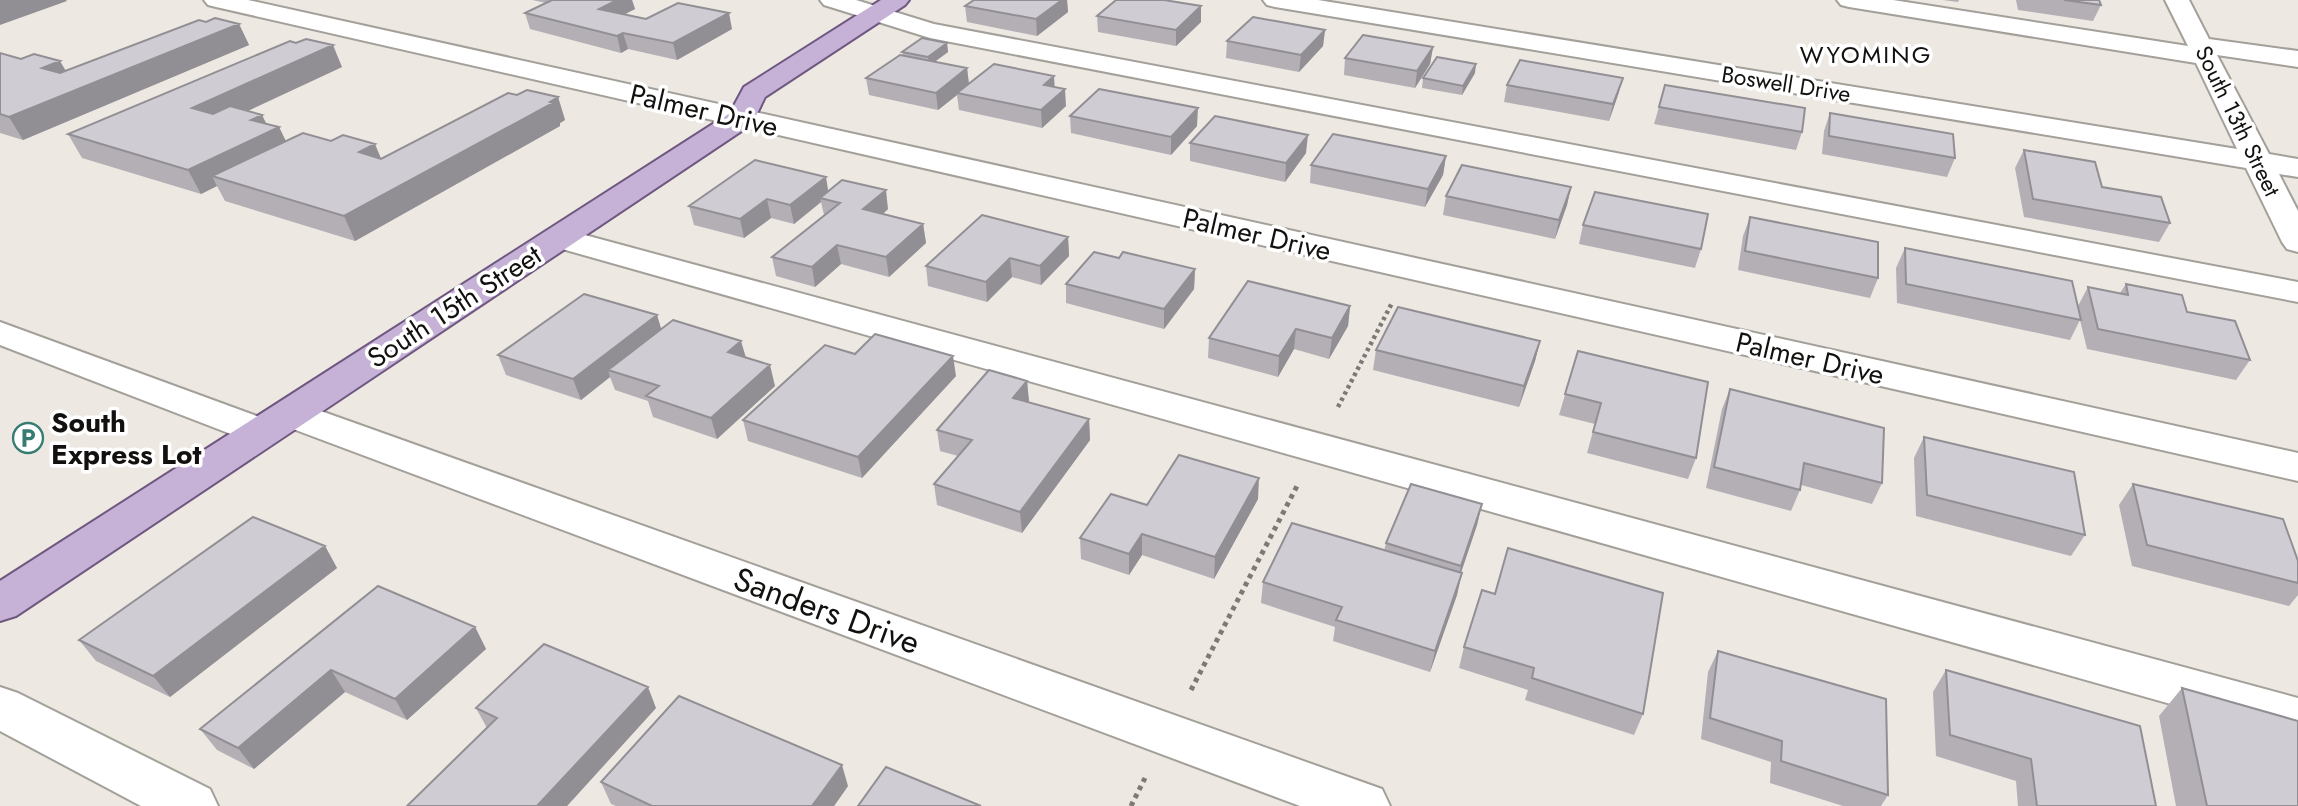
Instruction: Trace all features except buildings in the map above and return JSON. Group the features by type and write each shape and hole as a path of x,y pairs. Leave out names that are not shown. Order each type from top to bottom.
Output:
{"main road":[{"name":"South 15th Street","path":"0,604 742,118 753,93 886,7"}],"street":[{"name":"Palmer Drive","path":"216,0 2298,467"},
{"path":"832,0 886,7 930,31 2298,292"},
{"name":"Boswell Drive","path":"1275,0 2298,169"},
{"path":"1849,0 2203,51 2298,59"},
{"name":"South 13th Street","path":"2178,0 2298,242"},
{"path":"559,238 2298,719"},
{"name":"Sanders Drive","path":"0,333 276,423 1168,735 1363,806"},
{"path":"0,707 191,806"}],"path":[{"path":"1131,806 1410,268"}],"place":[{"name":"South Express Lot","path":"28,438"}],"district":[{"name":"WYOMING","path":"1866,55"}]}
